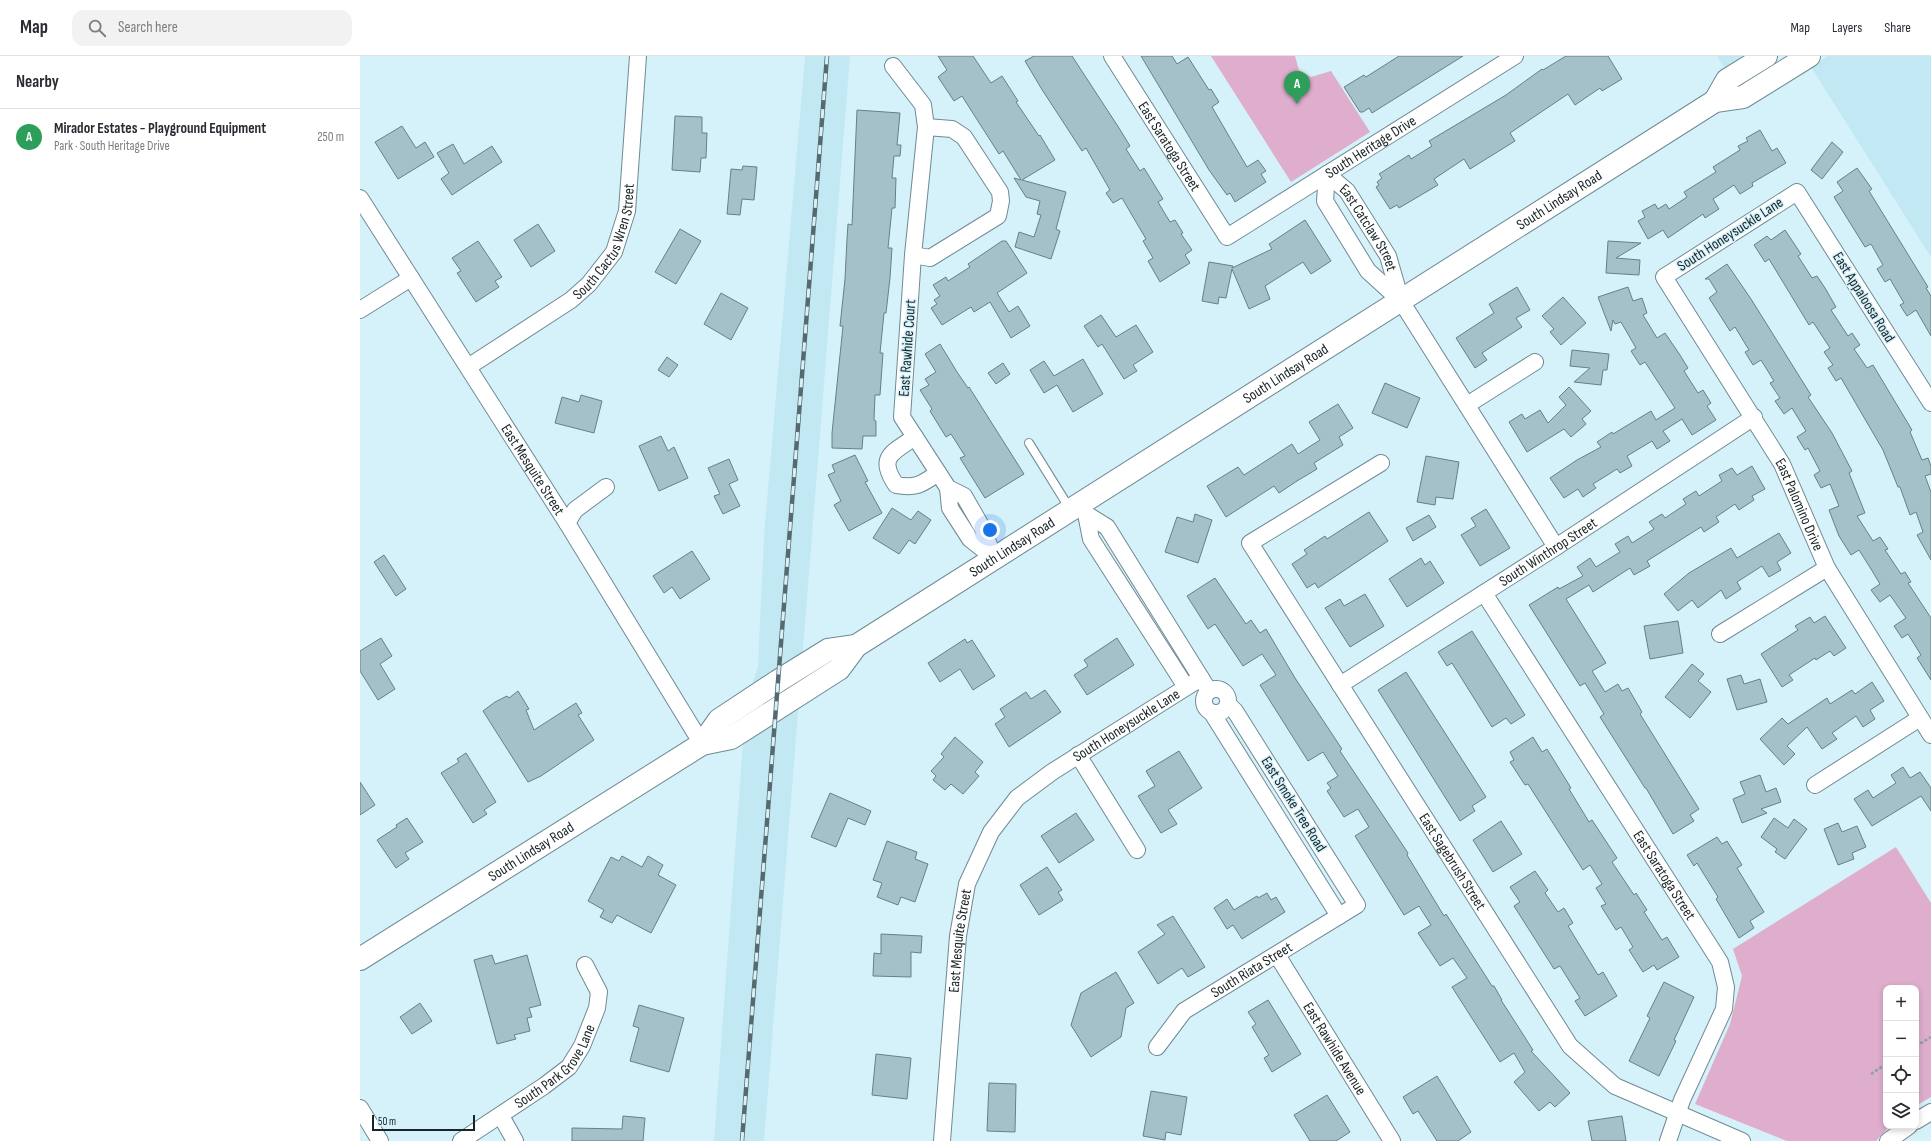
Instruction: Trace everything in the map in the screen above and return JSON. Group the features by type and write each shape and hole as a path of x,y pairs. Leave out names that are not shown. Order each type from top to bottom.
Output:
{"main road":[{"name":"South Lindsay Road","path":"1715,102 1727,80 1766,56"},
{"path":"1779,74 1791,56"},
{"name":"South Lindsay Road","path":"360,959 702,744 731,738 839,669 856,646 994,558 1079,509 1401,301 1715,102 1743,97 1809,56"}],"street":[{"name":"South Cactus Wren Street","path":"468,367 572,300 589,284 614,252 627,211 638,56"},
{"name":"East Saratoga Street","path":"1112,56 1227,237"},
{"name":"South Heritage Drive","path":"1227,237 1515,56"},
{"name":"East Rawhide Court","path":"893,66 923,105 926,127 913,255 902,417 948,488 950,508 970,538 994,558"},
{"path":"913,255 930,258 998,216 1001,201 1000,192 964,137 952,129 926,127"},
{"name":"East Catclaw Street","path":"1327,174 1325,201 1368,271 1401,301 1556,547"},
{"name":"East Catclaw Street","path":"1327,174 1347,191 1388,256 1401,301"},
{"name":"South Honeysuckle Lane","path":"1664,277 1797,192"},
{"name":"East Appaloosa Road","path":"1797,192 1931,403"},
{"name":"East Mesquite Street","path":"360,198 567,523 702,744"},
{"name":"East Palomino Drive","path":"1664,277 1754,417 1782,464 1827,568 1931,735"},
{"path":"360,310 411,278"},
{"path":"1467,405 1535,362"},
{"name":"South Winthrop Street","path":"1340,685 1556,547 1754,417"},
{"path":"915,437 892,452 886,463 888,473 896,485 909,488 921,484 938,473"},
{"name":"East Sagebrush Street","path":"1381,463 1250,543 1570,1046 1615,1086 1678,1113"},
{"path":"567,523 575,510 606,487"},
{"path":"1079,509 1107,527 1205,684 1221,690 1227,695 1228,704 1224,711 1212,713 1206,708 1203,701 1205,684"},
{"path":"1079,509 1091,539 1186,687"},
{"path":"1720,634 1827,568"},
{"name":"East Saratoga Street","path":"1484,593 1720,962 1726,987 1724,1010 1678,1113"},
{"name":"South Honeysuckle Lane","path":"1052,772 1186,687 1205,684"},
{"name":"East Smoke Tree Road","path":"1228,704 1235,711 1272,768 1357,905"},
{"name":"East Smoke Tree Road","path":"1212,713 1339,916"},
{"path":"1815,785 1920,718"},
{"path":"1078,756 1137,850"},
{"path":"1253,779 1272,768"},
{"name":"East Mesquite Street","path":"942,1141 958,936 967,884 990,832 1017,798 1052,772"},
{"path":"1278,818 1296,807"},
{"name":"South Riata Street","path":"1157,1047 1184,1011 1277,956 1357,905"},
{"name":"East Rawhide Avenue","path":"1277,956 1387,1139"},
{"name":"South Park Grove Lane","path":"461,1141 501,1116 569,1067 582,1046 597,1008 599,992 585,964"},
{"path":"360,1108 380,1141"},
{"path":"1919,1119 1931,1112"},
{"path":"1668,1141 1678,1113 1742,1141"},
{"path":"501,1116 515,1141"},
{"path":"1888,1141 1905,1129"}],"lane":[{"path":"1029,443 1079,509"}],"path":[{"path":"1919,1044 1931,1037"},
{"path":"1871,1074 1883,1066"}],"shaded area":[{"path":"805,56 850,56 764,1141 714,1141 743,742 752,685 758,667 764,536"},
{"path":"1211,56 1295,56 1299,70 1311,77 1331,71 1370,132 1291,182"},
{"path":"1717,56 1749,56 1726,71"},
{"path":"1828,56 1931,56 1931,257 1811,67"},
{"path":"1896,847 1931,903 1931,1097 1919,1104 1919,985 1883,985 1883,1129 1887,1129 1876,1141 1787,1141 1695,1104 1730,1024 1742,976 1733,949"}],"building":[{"path":"938,56 973,56 991,83 1002,76 1018,101 1016,102 1039,136 1040,135 1055,160 1022,180 1066,192 1056,229 1060,231 1051,259 1015,247 1019,232 1034,237 1041,215 1037,214 1040,201 1026,197 1014,178 1021,180 1003,151 999,154 962,96 954,101 938,77 947,70"},
{"path":"1034,56 1072,56 1130,146 1126,149 1140,171 1144,168 1163,199 1158,202 1170,222 1175,220 1183,233 1181,234 1192,250 1185,255 1190,263 1160,282 1148,261 1153,258 1143,241 1146,239 1122,198 1113,203 1106,193 1110,190 1086,148 1082,151 1025,61"},
{"path":"1141,56 1172,56 1177,64 1188,57 1209,90 1211,89 1219,102 1212,107 1247,167 1258,160 1266,171 1261,174 1266,182 1235,202 1230,193 1227,195 1209,170"},
{"path":"1399,56 1463,56 1372,113 1369,108 1363,112 1360,112 1344,87 1364,75 1366,77"},
{"path":"1566,56 1608,56 1622,79 1602,91 1600,88 1575,105 1568,94 1510,133 1515,141 1470,169 1464,159 1434,179 1438,185 1399,208 1397,205 1390,209 1376,187 1379,185 1377,182 1382,178 1379,174 1409,155 1411,159 1432,146 1429,141 1506,95 1542,69 1543,70"},
{"path":"857,110 900,113 897,145 901,145 900,156 894,156 892,178 896,178 895,208 892,208 888,248 892,248 886,313 884,313 880,353 883,353 880,395 875,395 874,420 876,421 876,436 863,436 862,449 832,448 832,433 843,326 840,326 845,279 848,224 852,225"},
{"path":"675,116 702,117 702,133 707,133 706,158 701,158 700,172 672,170"},
{"path":"402,126 416,148 425,142 434,157 398,179 375,142"},
{"path":"1760,130 1772,151 1777,148 1786,163 1752,183 1753,186 1740,194 1734,185 1713,199 1719,209 1705,218 1703,214 1668,238 1663,230 1648,239 1638,221 1645,217 1642,211 1655,204 1658,209 1666,204 1669,209 1687,197 1684,192 1716,172 1713,167 1740,150 1738,146 1748,141 1746,138"},
{"path":"1832,142 1843,152 1822,179 1811,170"},
{"path":"453,144 464,164 492,146 502,162 452,195 441,179 449,173 437,153"},
{"path":"743,166 757,167 754,200 742,199 740,215 727,214 731,169 742,170"},
{"path":"1857,168 1872,189 1869,191 1928,287 1926,288 1931,296 1931,336 1916,310 1907,316 1900,305 1904,303 1890,279 1885,282 1877,269 1883,265 1871,244 1865,247 1834,197 1843,191 1837,182"},
{"path":"1305,220 1331,261 1311,274 1303,262 1265,286 1270,299 1249,309 1232,269 1226,298 1219,297 1218,304 1202,301 1209,262 1233,266 1232,268 1272,249 1269,244"},
{"path":"538,224 555,251 531,267 514,240"},
{"path":"680,229 701,241 676,284 655,272"},
{"path":"1785,230 1801,254 1798,256 1812,278 1817,276 1836,307 1831,310 1848,336 1852,333 1860,345 1854,349 1867,368 1873,365 1912,430 1910,432 1922,460 1928,458 1931,466 1931,474 1925,476 1931,492 1931,560 1917,535 1923,532 1916,512 1910,515 1900,487 1898,487 1883,450 1841,378 1836,381 1828,368 1833,365 1824,352 1830,348 1813,322 1809,325 1769,259 1765,262 1754,245 1767,236 1771,240"},
{"path":"478,241 502,277 495,281 499,287 476,302 457,273 461,271 452,258"},
{"path":"1002,241 1006,241 1027,273 997,293 1009,312 1018,306 1030,326 1011,338 990,302 974,312 971,307 942,325 931,308 937,304 934,300 940,296 933,285 946,277 948,281 970,267 968,264"},
{"path":"1608,241 1641,243 1616,258 1640,260 1639,275 1606,273"},
{"path":"1727,264 1751,299 1811,395 1808,397 1832,433 1852,471 1849,473 1865,513 1857,516 1873,541 1880,537 1888,549 1885,550 1901,574 1905,572 1911,582 1908,583 1931,618 1931,680 1917,658 1921,655 1908,634 1902,638 1894,626 1906,618 1890,595 1880,602 1871,590 1880,584 1871,569 1859,550 1851,555 1839,536 1829,510 1839,506 1830,484 1821,488 1814,475 1820,471 1808,448 1805,450 1797,437 1806,431 1792,408 1784,414 1775,401 1780,398 1770,383 1774,381 1761,360 1753,365 1745,352 1749,350 1735,327 1730,331 1709,298 1717,292 1709,279 1705,279"},
{"path":"1517,287 1530,310 1516,318 1522,327 1482,353 1487,360 1475,368 1456,338 1494,313 1489,304"},
{"path":"1628,287 1633,301 1642,298 1647,313 1643,315 1657,338 1665,333 1680,355 1688,368 1684,371 1698,393 1703,390 1711,403 1707,406 1716,420 1692,435 1682,419 1663,431 1670,441 1657,449 1652,441 1627,456 1632,466 1620,473 1617,469 1593,484 1596,488 1583,497 1578,489 1564,498 1550,478 1577,460 1601,447 1597,442 1612,432 1613,434 1651,411 1656,420 1675,408 1645,362 1640,365 1631,351 1636,348 1621,322 1615,324 1613,320 1611,331 1604,313 1598,297"},
{"path":"721,293 748,308 731,340 704,324"},
{"path":"1563,297 1586,323 1561,345 1550,332 1554,329 1542,316"},
{"path":"1101,315 1116,337 1136,325 1153,352 1133,365 1137,371 1124,379 1102,344 1098,347 1084,326"},
{"path":"940,344 1024,474 985,498 960,458 965,456 951,434 946,437 930,411 932,409 920,390 929,385 925,379 936,372 925,354"},
{"path":"1572,350 1609,354 1607,370 1603,370 1601,385 1574,382 1590,368 1570,366"},
{"path":"667,357 678,365 669,377 658,370"},
{"path":"1083,359 1103,394 1073,412 1057,385 1044,393 1030,370 1044,361 1054,376"},
{"path":"1003,363 1010,374 996,384 988,373"},
{"path":"1385,383 1420,398 1407,428 1372,413"},
{"path":"1569,387 1591,411 1582,419 1586,424 1571,437 1564,429 1527,452 1509,422 1522,414 1525,419 1540,410 1548,423 1566,405 1559,397"},
{"path":"581,395 602,401 594,433 555,423 562,397 579,402"},
{"path":"1338,404 1353,428 1339,437 1343,445 1314,463 1317,469 1279,493 1274,486 1226,517 1207,486 1238,467 1244,475 1292,444 1298,454 1320,440 1309,422"},
{"path":"661,436 668,451 674,447 688,478 659,491 639,446"},
{"path":"855,455 868,481 865,482 882,513 849,531 834,505 841,501 828,475 835,472 832,465"},
{"path":"1426,456 1459,462 1453,499 1436,497 1435,505 1417,502"},
{"path":"729,459 738,480 729,484 740,506 723,514 714,496 720,494 708,468"},
{"path":"1752,466 1765,489 1752,496 1754,500 1739,510 1735,504 1716,517 1719,522 1704,532 1701,527 1647,561 1650,566 1634,575 1630,568 1593,592 1589,585 1566,599 1606,663 1592,671 1605,692 1618,684 1622,691 1628,688 1642,712 1640,714 1699,809 1690,815 1694,821 1673,834 1646,788 1600,717 1604,714 1585,683 1580,686 1529,605 1558,587 1559,589 1583,576 1577,567 1590,558 1596,567 1620,552 1615,544 1628,536 1632,543 1654,529 1649,522 1662,514 1665,518 1686,504 1683,499 1696,491 1699,496 1722,481 1719,475 1732,468 1737,475"},
{"path":"892,508 911,520 918,511 931,520 915,544 909,540 899,554 873,538"},
{"path":"1486,509 1510,548 1480,566 1461,535 1476,526 1471,518"},
{"path":"1369,512 1388,541 1318,588 1315,583 1307,588 1292,564 1307,554 1304,550 1325,536 1327,539"},
{"path":"1195,514 1212,520 1198,563 1165,552 1177,517 1193,522"},
{"path":"1429,515 1436,527 1413,541 1406,528"},
{"path":"1779,533 1791,553 1777,562 1781,570 1769,577 1762,566 1737,582 1741,589 1726,599 1721,590 1698,608 1692,600 1678,611 1664,594 1689,573 1731,548 1737,558"},
{"path":"692,551 710,579 680,599 672,587 664,593 653,576"},
{"path":"384,555 406,589 396,596 374,562"},
{"path":"1421,558 1425,565 1430,561 1444,583 1407,607 1389,579"},
{"path":"1215,578 1246,624 1251,620 1260,633 1266,629 1295,678 1342,749 1340,751 1408,853 1407,855 1444,916 1446,914 1492,986 1494,986 1501,1000 1533,1050 1531,1051 1570,1093 1555,1107 1550,1102 1539,1111 1514,1082 1525,1072 1514,1053 1500,1062 1452,987 1467,978 1453,958 1440,966 1418,933 1431,925 1419,906 1404,915 1355,836 1369,827 1358,809 1344,817 1327,791 1331,788 1327,783 1338,776 1323,752 1308,761 1260,685 1276,675 1262,654 1243,666 1215,624 1208,629 1187,596"},
{"path":"1365,594 1384,626 1350,647 1325,608 1340,599 1344,606"},
{"path":"1825,616 1846,648 1834,656 1830,651 1816,660 1815,658 1789,675 1793,680 1782,687 1761,654 1798,630 1795,626 1810,617 1814,623"},
{"path":"1678,621 1683,653 1650,659 1644,626"},
{"path":"1472,631 1525,715 1511,724 1506,718 1492,727 1452,663 1447,666 1438,652"},
{"path":"381,638 392,656 380,664 395,689 378,700 360,671 360,651"},
{"path":"1117,638 1134,665 1087,695 1074,675 1088,666 1084,660"},
{"path":"965,639 967,643 972,640 995,676 973,690 960,669 940,682 928,663"},
{"path":"1692,664 1704,674 1698,681 1711,692 1690,718 1665,697"},
{"path":"1406,672 1486,797 1472,806 1475,811 1460,821 1378,690"},
{"path":"1741,675 1744,684 1760,679 1767,702 1737,710 1727,679"},
{"path":"1872,682 1884,701 1870,710 1875,719 1863,727 1856,716 1832,733 1837,739 1822,749 1807,727 1787,746 1795,754 1784,765 1760,739 1782,718 1788,724 1827,698 1830,704 1852,690 1855,694"},
{"path":"1045,690 1061,712 1009,747 995,724 1005,717 1000,709 1026,692 1031,699"},
{"path":"518,691 529,709 526,710 534,730 576,703 582,713 578,715 594,740 541,776 528,782 483,711 495,702 507,696 509,698"},
{"path":"955,737 983,762 975,772 979,776 963,794 951,784 945,790 933,780 936,776 931,771 944,757 941,754"},
{"path":"1533,737 1542,752 1547,749 1571,788 1569,789 1589,822 1592,820 1617,858 1612,862 1634,895 1636,893 1647,910 1644,912 1662,940 1667,937 1679,957 1657,970 1654,965 1643,972 1629,950 1633,947 1621,927 1616,930 1601,906 1606,904 1596,888 1602,884 1590,865 1583,870 1528,784 1525,785 1510,762 1514,760 1510,752"},
{"path":"1179,751 1202,788 1168,810 1177,824 1161,833 1138,796 1155,786 1146,771"},
{"path":"466,753 496,802 484,810 487,814 473,823 441,773 459,762 457,759"},
{"path":"1903,767 1910,778 1920,772 1931,788 1931,811 1921,796 1872,826 1854,799 1868,790 1873,798 1896,783 1891,775"},
{"path":"1760,775 1766,792 1776,788 1781,802 1761,809 1767,813 1742,823 1733,799 1745,794 1740,782"},
{"path":"360,782 375,805 360,815"},
{"path":"830,793 871,811 865,825 848,818 836,847 811,837"},
{"path":"1076,813 1094,840 1059,863 1041,836"},
{"path":"407,818 423,842 405,853 409,859 396,868 377,840 397,827 396,825"},
{"path":"1774,818 1788,828 1794,819 1807,829 1785,859 1775,852 1777,849 1761,837"},
{"path":"1501,821 1522,854 1493,872 1473,840"},
{"path":"1838,823 1842,832 1857,826 1866,847 1852,853 1854,859 1838,865 1824,829"},
{"path":"1717,837 1722,844 1727,841 1742,865 1737,868 1764,912 1750,921 1754,928 1739,938 1716,899 1718,897 1697,863 1694,866 1687,855"},
{"path":"887,841 917,852 915,859 928,864 915,902 901,897 898,905 877,897 882,883 873,880"},
{"path":"622,856 642,867 648,856 663,865 658,875 676,885 651,933 617,915 612,923 600,917 604,910 588,901 611,857 619,861"},
{"path":"1047,867 1062,890 1058,892 1063,900 1039,915 1020,885"},
{"path":"1535,871 1548,890 1545,893 1558,912 1564,908 1573,923 1568,926 1598,975 1603,972 1617,996 1585,1016 1575,1001 1580,998 1560,966 1554,969 1514,906 1520,902 1510,887"},
{"path":"1267,893 1271,900 1276,897 1285,912 1242,939 1233,925 1227,929 1214,908 1227,899 1234,910 1257,896 1258,898"},
{"path":"1173,916 1205,967 1188,977 1182,968 1158,984 1138,952 1165,934 1157,925"},
{"path":"881,934 922,936 921,953 911,952 911,977 873,976 874,953 881,954"},
{"path":"492,955 495,964 527,955 541,1005 529,1008 532,1017 527,1018 530,1031 514,1035 516,1039 497,1044 474,960"},
{"path":"1116,972 1134,1003 1126,1008 1121,1037 1091,1057 1071,1025 1081,993"},
{"path":"1664,982 1694,997 1674,1040 1676,1041 1659,1076 1629,1061 1650,1018 1647,1016"},
{"path":"1268,1000 1301,1054 1272,1072 1264,1058 1269,1055 1252,1027 1256,1024 1248,1012"},
{"path":"420,1003 432,1021 412,1034 400,1017"},
{"path":"639,1005 684,1018 669,1072 630,1061 639,1028 633,1026"},
{"path":"876,1054 911,1058 907,1099 872,1095"},
{"path":"1437,1076 1471,1132 1458,1141 1437,1141 1418,1111 1413,1114 1403,1097"},
{"path":"989,1083 1016,1084 1015,1132 987,1131"},
{"path":"1151,1091 1187,1097 1181,1135 1166,1132 1165,1140 1143,1136"},
{"path":"1327,1095 1350,1132 1336,1141 1310,1141 1294,1115"},
{"path":"623,1116 645,1118 643,1141 572,1141 572,1128 622,1129"},
{"path":"1622,1116 1626,1141 1592,1141 1588,1121"}],"railway":[{"path":"742,1141 827,56"}],"place":[{"name":"Mirador Estates - Playground Equipment","path":"1297,104"}]}
